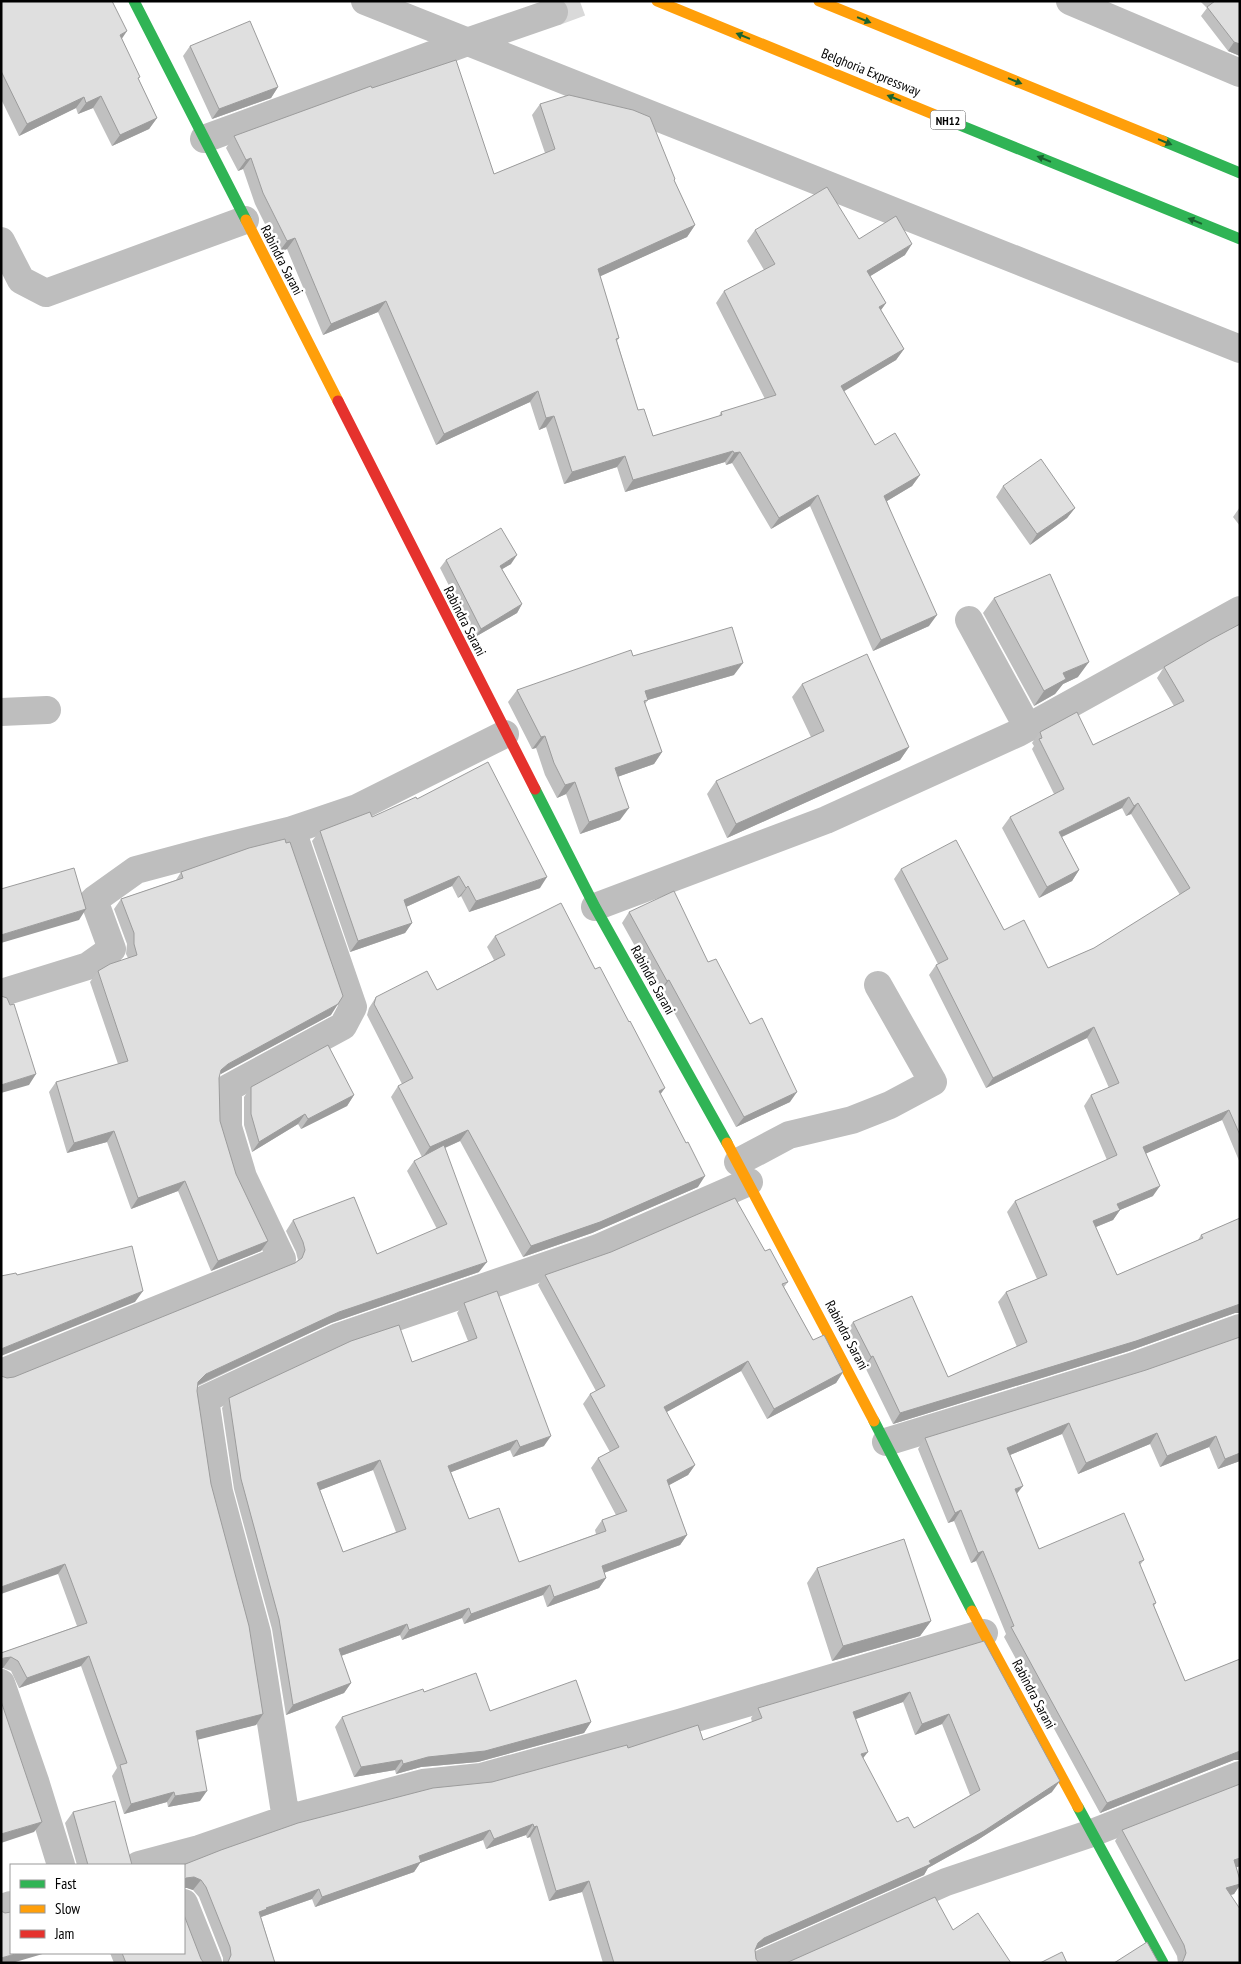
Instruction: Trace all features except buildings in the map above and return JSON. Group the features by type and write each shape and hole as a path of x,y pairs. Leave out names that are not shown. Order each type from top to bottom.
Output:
{"main road":[{"name":"Rabindra Sarani","path":"134,1 505,734 595,907 743,1172 886,1442 984,1633 1163,1963"},
{"name":"Belghoria Expressway","path":"657,1 1240,239"},
{"path":"819,1 1240,173"}],"street":[{"path":"365,1 1240,350"},
{"path":"1070,1 1240,73"},
{"path":"204,139 554,12"},
{"path":"1,241 21,280 46,293 245,220"},
{"path":"595,907 826,820 1028,728 1240,610"},
{"path":"969,620 1028,728"},
{"path":"1,712 46,710"},
{"path":"1,993 88,966 112,949 94,900 136,870 207,850 292,830 357,808 505,734"},
{"path":"1,1373 282,1259 243,1176 228,1127 228,1088 343,1026 353,1007 292,830"},
{"path":"286,1819 257,1632 219,1492 205,1399 338,1337 598,1248 743,1172 789,1135 852,1120 890,1105 933,1082 878,985"},
{"path":"886,1442 1134,1366 1240,1328"},
{"path":"149,1864 167,1862 286,1819 423,1783 481,1776 679,1723 984,1633"},
{"path":"1,1683 35,1781 61,1864"},
{"path":"763,1963 946,1882 1092,1833 1240,1774"},
{"path":"185,1906 208,1963"}],"tunnel":[{"path":"554,12 584,1"}],"traffic: fast":[{"path":"134,1 246,220"},
{"path":"945,119 1240,239"},
{"path":"1163,141 1240,173"},
{"path":"535,789 595,907 727,1143"},
{"path":"874,1421 972,1611"},
{"path":"1078,1807 1163,1963"}],"traffic: slow":[{"path":"657,1 945,119"},
{"path":"819,1 1163,141"},
{"path":"246,220 338,401"},
{"path":"727,1143 874,1421"},
{"path":"972,1611 1078,1807"}],"traffic: jam":[{"path":"338,401 535,789"}]}
